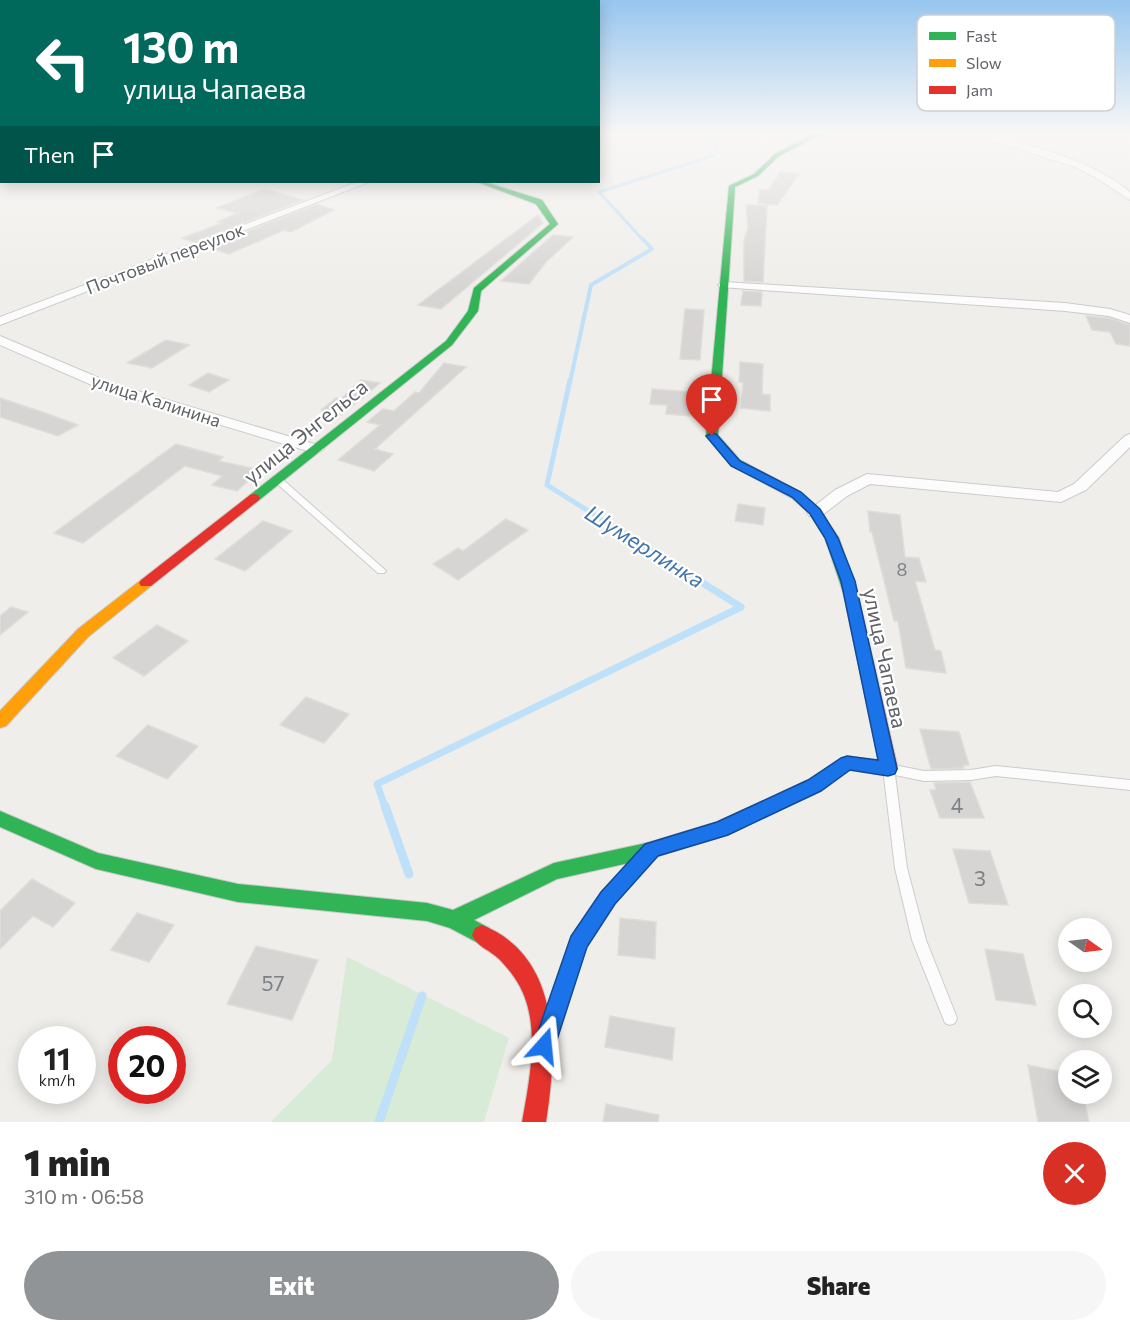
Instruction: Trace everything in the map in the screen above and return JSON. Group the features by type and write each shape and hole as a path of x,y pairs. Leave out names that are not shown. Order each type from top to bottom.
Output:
{"street":[{"name":"Почтовый переулок","path":"0,321 358,184"},
{"name":"улица Энгельса","path":"0,722 83,633 449,343 473,311 477,290 554,224 539,202 487,184"},
{"name":"улица Чапаева","path":"736,184 732,186 712,436 735,464 796,495 815,512 832,538 848,581 888,769"},
{"path":"1113,184 1130,197"},
{"path":"724,285 1065,307 1110,313 1130,319"},
{"name":"улица Калинина","path":"0,340 106,386 316,449"},
{"path":"815,512 841,493 867,479 1061,496 1080,488 1130,439"},
{"path":"454,920 554,871 651,850 721,829 814,785 847,763 888,769"},
{"path":"0,819 96,861 227,891 427,912 454,920 490,940 523,970 538,1005 544,1046 541,1085 534,1122"}],"lane":[{"path":"278,480 381,571"},
{"path":"950,1018 919,940 901,868 888,769 924,776 971,775 996,771 1130,785"},
{"path":"544,1046 578,942 608,898 651,850"}],"green space":[{"path":"347,957 509,1038 484,1122 271,1122 332,1060"}],"building":[{"path":"772,184 792,184 777,205 758,203 760,189 768,190"},
{"path":"265,189 303,200 193,242 182,238 222,223 217,222 238,213 216,208"},
{"path":"317,204 334,210 291,232 284,230 229,254 208,247"},
{"path":"746,205 767,206 763,282 744,281 744,241 748,228"},
{"path":"538,215 543,223 441,309 418,305"},
{"path":"553,235 573,237 546,262 529,284 501,281"},
{"path":"743,291 762,292 761,306 741,305"},
{"path":"685,309 704,310 700,360 680,359"},
{"path":"1086,316 1109,318 1130,325 1130,346 1116,344 1110,332 1092,330"},
{"path":"166,340 189,345 152,368 127,363"},
{"path":"740,362 763,364 762,394 770,395 770,411 741,408 743,383 739,382"},
{"path":"444,363 466,367 375,449 393,454 374,471 338,460 380,425 367,422 383,409 394,411 415,392 419,393"},
{"path":"208,373 229,380 209,392 189,385"},
{"path":"361,380 380,383 341,415 321,410 336,398 341,399"},
{"path":"652,389 691,392 690,416 666,414 667,405 650,404"},
{"path":"0,398 78,425 58,436 0,417"},
{"path":"176,444 223,457 219,461 260,470 237,491 212,485 222,476 185,466 83,543 54,533"},
{"path":"738,504 765,508 763,525 735,521"},
{"path":"868,511 900,515 905,557 919,558 926,582 915,581 935,650 941,651 946,673 906,668 898,621 894,621 872,532 870,532"},
{"path":"506,519 528,530 458,580 433,564 458,548 463,551"},
{"path":"263,521 292,531 245,571 215,559"},
{"path":"11,607 28,612 0,635 0,616"},
{"path":"157,625 188,641 144,676 113,658"},
{"path":"306,697 349,714 324,743 280,725"},
{"path":"148,725 198,746 167,779 116,756"},
{"path":"920,729 959,732 969,765 963,765 964,768 931,769"},
{"path":"970,782 984,818 940,818 930,790 936,790 934,783"},
{"path":"953,849 990,851 1008,905 969,903"},
{"path":"32,879 75,903 53,927 33,916 0,949 0,911"},
{"path":"137,913 174,925 149,962 111,950"},
{"path":"620,918 656,922 655,959 618,955"},
{"path":"256,946 318,960 292,1020 227,1004"},
{"path":"985,949 1023,954 1036,1005 996,1000"},
{"path":"610,1016 675,1028 672,1060 605,1047"},
{"path":"1028,1065 1058,1071 1058,1104 1085,1104 1089,1122 1038,1122"},
{"path":"606,1104 659,1115 658,1122 603,1122"}],"waterway":[{"name":"Шумерлинка","path":"623,184 599,192 644,241"},
{"name":"Шумерлинка","path":"570,382 591,285 652,249 643,239"},
{"name":"Шумерлинка","path":"570,380 547,485 676,566"},
{"name":"Шумерлинка","path":"385,807 377,784 741,607 674,565"},
{"name":"Шумерлинка","path":"385,806 409,874"},
{"name":"Шумерлинка","path":"379,1122 422,996"}],"traffic: fast":[{"path":"254,498 449,343 473,311 477,290 554,224 539,202 487,184"},
{"path":"736,184 732,186 712,436 736,463 796,495 815,512 832,538 851,595"},
{"path":"454,920 554,871 651,850 721,829 814,785 847,763 883,768"},
{"path":"0,819 96,861 238,893 427,912 454,920 482,935"}],"traffic: slow":[{"path":"0,722 83,633 146,583"}],"traffic: jam":[{"path":"146,583 254,498"},
{"path":"851,595 889,769 883,768"},
{"path":"482,935 505,951 522,971 534,993 540,1017 542,1043 534,1122"}],"route":[{"path":"544,1046 578,942 608,898 651,850 721,829 814,785 847,763 888,769 848,581 832,538 815,512 796,495 735,464 712,436"}]}
